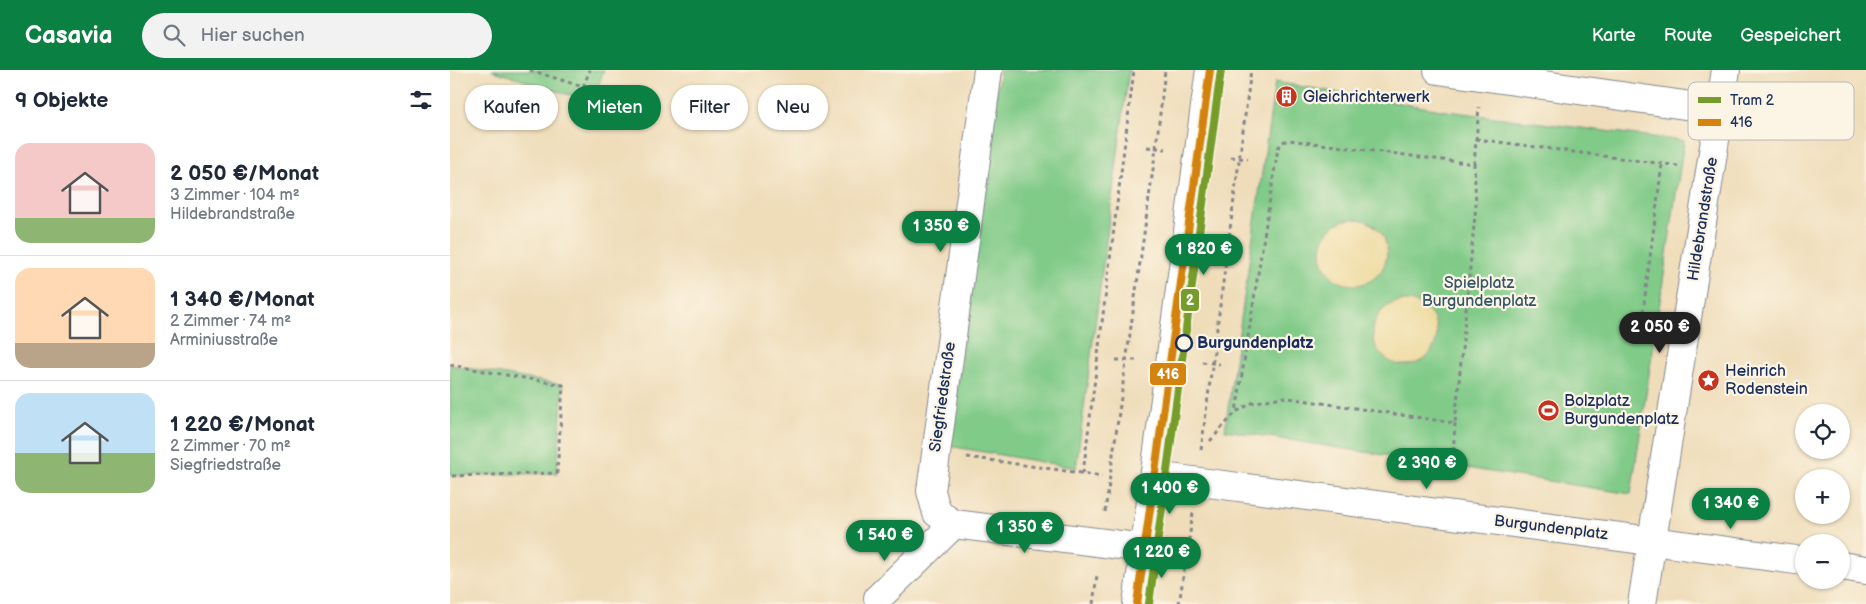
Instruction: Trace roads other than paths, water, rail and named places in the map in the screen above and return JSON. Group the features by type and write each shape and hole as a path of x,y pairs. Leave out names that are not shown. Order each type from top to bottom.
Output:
{"street":[{"name":"Siegfriedstraße","path":"954,524 937,513 931,491 988,70"},
{"path":"1137,604 1210,70"},
{"path":"1438,70 1688,105"},
{"name":"Hildebrandstraße","path":"1642,604 1715,140"},
{"name":"Burgundenplatz","path":"1154,476 1795,560"},
{"path":"878,598 954,524 1144,548"},
{"path":"1850,567 1866,570"}],"tram line":[{"name":"2","path":"1149,604 1221,70"}],"place":[{"name":"Gleichrichterwerk","path":"1287,97"},
{"name":"Burgundenplatz","path":"1184,343"},
{"name":"Heinrich Rodenstein","path":"1709,380"},
{"name":"Bolzplatz Burgundenplatz","path":"1548,410"}],"park label":[{"name":"Spielplatz Burgundenplatz","path":"1479,292"}]}
